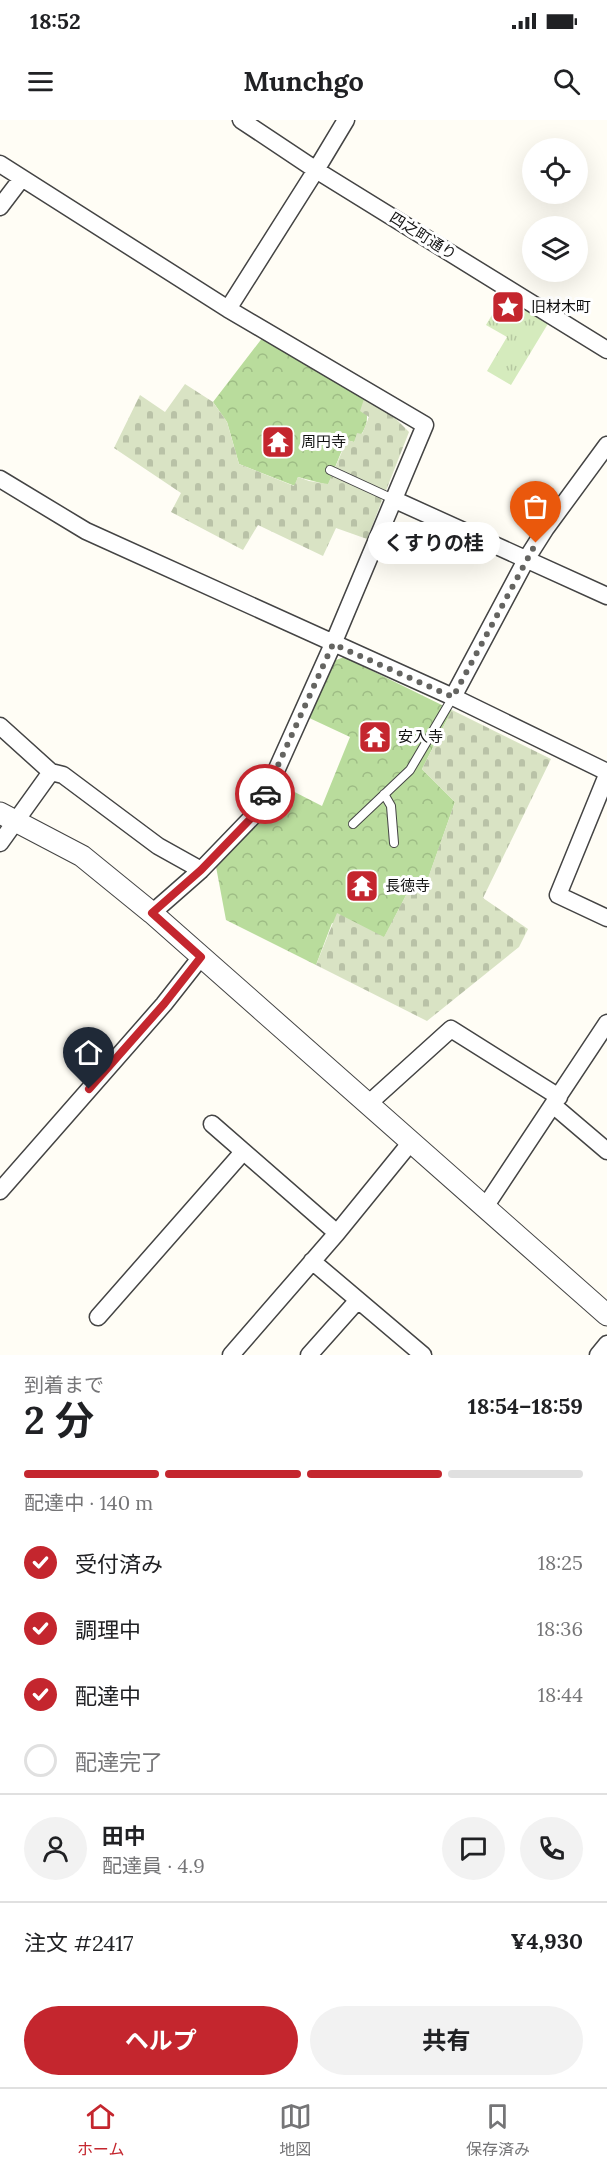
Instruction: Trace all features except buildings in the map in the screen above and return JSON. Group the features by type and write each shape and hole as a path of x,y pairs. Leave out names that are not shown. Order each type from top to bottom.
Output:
{"street":[{"name":"四之町通り","path":"241,120 316,170 607,350"},
{"path":"228,309 346,120"},
{"path":"0,164 228,309 425,425 333,644 258,811 201,870 152,913"},
{"path":"0,207 22,178"},
{"path":"453,697 526,558 607,445"},
{"path":"0,479 86,531 453,697 607,774 558,895 607,918"},
{"path":"393,499 607,596"},
{"path":"0,726 51,772 63,775 158,846 201,870"},
{"path":"0,843 9,817 51,772"},
{"path":"9,817 82,856 152,913 607,1315"},
{"path":"0,1191 164,1004 201,957"},
{"path":"485,1207 607,1023"},
{"path":"368,1104 452,1029 556,1101 607,1151"},
{"path":"212,1124 337,1233"},
{"path":"231,1355 337,1233 411,1142"},
{"path":"98,1317 243,1152"},
{"path":"312,1261 423,1355"},
{"path":"309,1355 358,1300"},
{"path":"598,1355 607,1344"}],"lane":[{"path":"330,470 393,499"},
{"path":"353,824 410,770 453,697"},
{"path":"384,794 391,806 394,843"}],"green space":[{"path":"503,296 549,322 511,385 487,371 507,337 486,325"},
{"path":"263,337 364,399 367,417 363,432 354,442 346,440 328,485 298,477 295,486 239,464 227,422 213,402"},
{"path":"185,384 213,402 227,422 239,464 294,486 298,477 328,484 347,440 354,442 357,433 362,434 369,417 360,411 364,399 390,413 409,432 367,539 336,528 323,556 258,525 243,550 171,512 181,493 114,448 140,395 165,412"},
{"path":"344,657 452,710 422,769 455,802 428,879 415,878 384,938 332,923 316,965 226,920 214,856 277,783 322,806 350,737 305,716 331,662"},
{"path":"452,710 551,759 483,898 528,929 519,947 427,1021 316,965 337,913 384,937 415,878 428,878 455,802 422,769"}],"way so far":[{"path":"265,794 333,644 453,697 536,543"}],"place":[{"name":"旧材木町","path":"508,307"},
{"name":"周円寺","path":"278,442"},
{"name":"くすりの桂","path":"536,543"},
{"name":"安入寺","path":"375,737"},
{"name":"長徳寺","path":"362,886"}],"route":[{"path":"89,1089 164,1004 201,957 152,913 201,870 258,811 265,794"}]}
